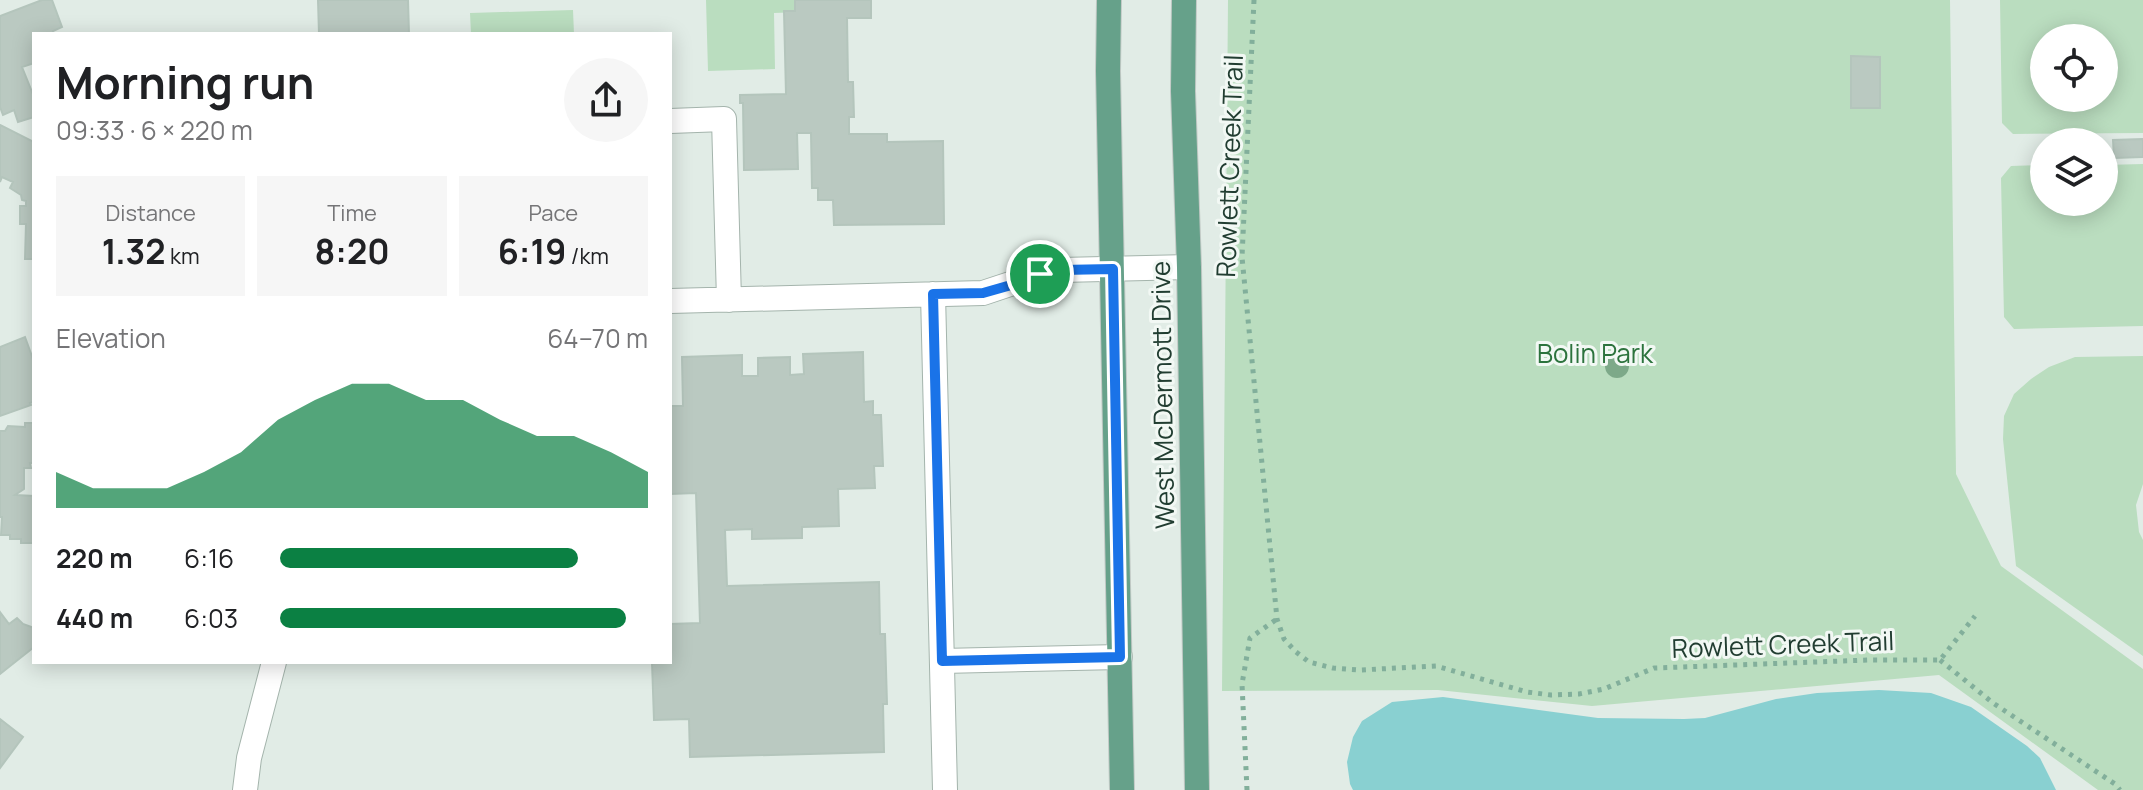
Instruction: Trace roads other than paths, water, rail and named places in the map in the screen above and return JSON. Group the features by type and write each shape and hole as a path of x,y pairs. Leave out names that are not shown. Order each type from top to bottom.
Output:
{"main road":[{"name":"West McDermott Drive","path":"1109,0 1122,790"},
{"name":"West McDermott Drive","path":"1184,0 1183,91 1189,267 1197,790"}],"lane":[{"path":"672,121 724,119 729,300"},
{"path":"672,301 983,293 1061,270 1189,267"},
{"path":"933,294 945,790"},
{"path":"942,661 1120,657"},
{"path":"245,790 249,758 273,664"}],"water":[{"path":"1879,690 1931,693 1971,707 2040,758 2056,790 1353,790 1350,784 1347,762 1353,737 1362,721 1392,702 1443,697 1598,718 1684,719 1705,718 1776,699 1817,693"}],"park label":[{"name":"Bolin Park","path":"1595,353"}]}
